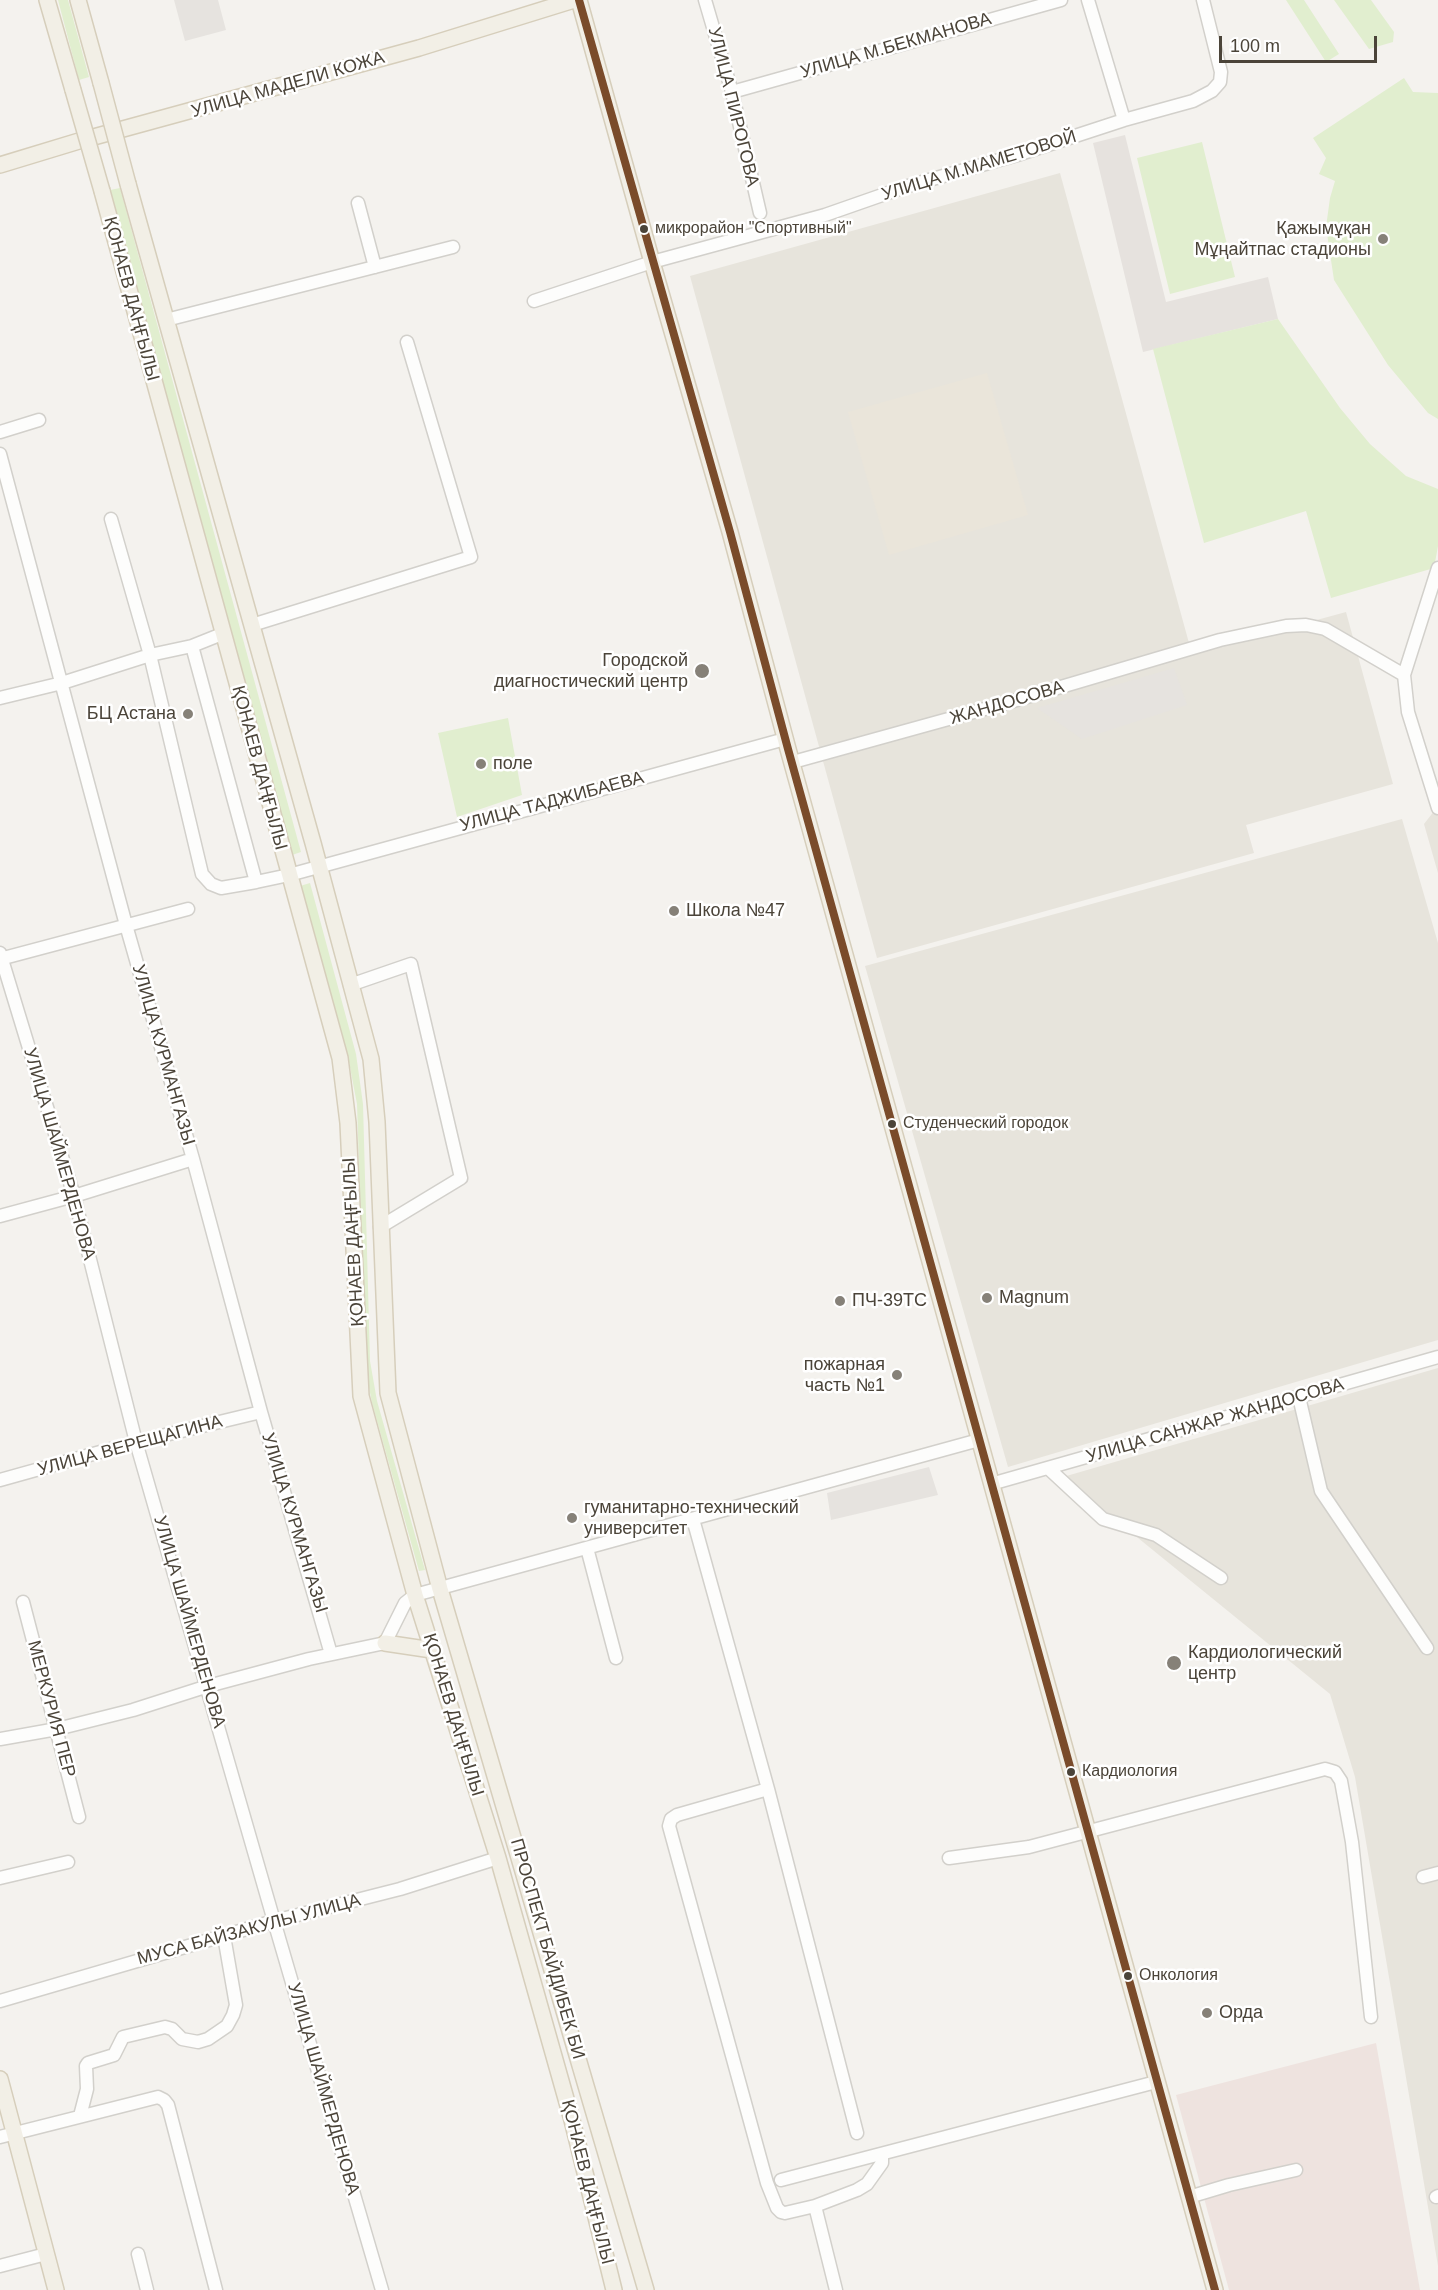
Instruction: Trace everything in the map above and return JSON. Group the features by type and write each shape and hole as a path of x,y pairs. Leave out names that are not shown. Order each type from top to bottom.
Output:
{"main road":[{"name":"ҚОНАЕВ ДАҢҒЫЛЫ","path":"48,0 340,1058 348,1123 361,1396 415,1595 498,1857 572,2120 614,2290"},
{"name":"ҚОНАЕВ ДАҢҒЫЛЫ","path":"78,0 371,1059 377,1122 388,1393 445,1608"},
{"name":"УЛИЦА МАДЕЛИ КОЖА","path":"0,165 79,141 419,48 574,0"},
{"path":"579,0 730,532 785,739 1215,2290"},
{"name":"ПРОСПЕКТ БАЙДИБЕК БИ","path":"445,1608 646,2290"},
{"path":"385,1643 432,1650"},
{"path":"0,2079 7,2135 56,2290"}],"street":[{"name":"УЛИЦА ПИРОГОВА","path":"705,0 732,92 760,213"},
{"name":"УЛИЦА М.БЕКМАНОВА","path":"732,92 1061,0"},
{"path":"1088,0 1124,120"},
{"name":"УЛИЦА М.МАМЕТОВОЙ","path":"534,301 652,262 825,215 908,186 1193,101 1212,91 1220,82 1221,72 1203,0"},
{"path":"358,203 375,267"},
{"path":"166,320 453,247"},
{"path":"252,625 471,557 407,342"},
{"path":"0,432 39,420"},
{"name":"УЛИЦА КУРМАНГАЗЫ","path":"0,454 126,925 193,1159 261,1412 331,1654"},
{"name":"УЛИЦА ТАДЖИБАЕВА","path":"111,519 150,655 202,874 211,884 221,888 289,875 785,739"},
{"path":"1438,568 1404,675 1408,712 1438,808"},
{"name":"ЖАНДОСОВА","path":"793,762 1022,699 1220,640 1286,626 1306,625 1325,628 1404,675"},
{"path":"0,698 62,683 150,655 192,646 222,634"},
{"path":"192,646 256,882"},
{"path":"0,956 188,909"},
{"name":"УЛИЦА ШАЙМЕРДЕНОВА","path":"0,956 74,1196 136,1442 382,2290"},
{"path":"350,985 411,964 461,1178 380,1227"},
{"path":"0,1216 193,1159"},
{"name":"УЛИЦА САНЖАР ЖАНДОСОВА","path":"991,1484 1438,1357"},
{"path":"1299,1397 1321,1491 1427,1648"},
{"name":"УЛИЦА ВЕРЕЩАГИНА","path":"0,1480 136,1442 261,1412"},
{"path":"0,1739 57,1729 133,1710 208,1686 331,1654 385,1643 405,1603 415,1595 979,1440"},
{"path":"1048,1468 1103,1519 1156,1534 1221,1578"},
{"path":"693,1519 768,1790 856,2133"},
{"path":"587,1548 616,1658"},
{"name":"МЕРКУРИЯ ПЕР","path":"22,1602 79,1817"},
{"path":"949,1858 1029,1847 1325,1769 1335,1772 1341,1781 1352,1842 1371,2017"},
{"path":"768,1790 677,1815 671,1819 669,1826 767,2183 777,2208 785,2213 815,2206 858,2190 871,2179 882,2159"},
{"name":"МУСА БАЙЗАКУЛЫ УЛИЦА","path":"0,2001 274,1922 400,1889 498,1857"},
{"path":"0,1878 68,1862"},
{"path":"1423,1877 1438,1873"},
{"path":"80,2116 87,2089 86,2066 88,2063 114,2055 123,2037 165,2027 172,2029 182,2039 198,2042 208,2039 227,2026 236,2005 224,1936"},
{"path":"781,2180 882,2159 1156,2082"},
{"path":"7,2135 158,2097 168,2105 216,2290"},
{"path":"1189,2197 1296,2170"},
{"path":"815,2206 836,2290"},
{"path":"0,2266 46,2254"},
{"path":"138,2254 147,2290"}],"shaded area":[{"path":"174,0 218,0 226,30 185,41"},
{"path":"1125,135 1166,302 1268,277 1278,319 1143,352 1093,143"},
{"name":"микрорайон \"Спортивный\"","path":"1060,173 1192,654 1346,612 1393,784 1246,825 1254,853 877,958 690,276"},
{"path":"987,373 1028,515 889,555 848,412"},
{"path":"1174,668 1187,705 1082,739 1037,708"},
{"path":"1438,806 1438,873 1424,824"},
{"path":"1402,819 1438,943 1438,1340 1008,1467 865,966"},
{"path":"1438,1368 1438,2266 1355,1777 1330,1694 1063,1477"},
{"path":"929,1467 938,1495 831,1520 827,1493"},
{"path":"1376,2043 1420,2290 1229,2290 1176,2095"}],"green space":[{"path":"58,0 68,0 89,77 79,80"},
{"path":"1286,0 1304,0 1339,54 1326,62"},
{"path":"1334,0 1371,0 1394,32 1393,42 1369,49"},
{"name":"Қажымұқан Мұңайтпас стадионы","path":"1404,78 1413,92 1438,93 1438,419 1428,413 1388,365 1334,280 1326,227 1335,181 1319,174 1326,158 1313,138"},
{"path":"1202,142 1235,277 1170,294 1137,158"},
{"path":"120,188 301,852 292,855 110,190"},
{"path":"1278,319 1340,408 1370,444 1406,476 1438,489 1438,546 1434,568 1331,598 1306,511 1204,543 1153,349"},
{"name":"поле","path":"508,718 522,795 457,817 438,733"},
{"path":"310,883 356,1054 363,1104 370,1361 377,1401 425,1570 419,1571 368,1382 357,1104 348,1057 300,886"}],"transit line":[{"path":"579,0 730,532 1215,2290"}],"place":[{"name":"микрорайон \"Спортивный\"","path":"644,229"},
{"name":"Қажымұқан Мұңайтпас стадионы","path":"1383,239"},
{"name":"Городской диагностический центр","path":"702,671"},
{"name":"БЦ Астана","path":"188,714"},
{"name":"поле","path":"481,764"},
{"name":"Школа №47","path":"674,911"},
{"name":"Студенческий городок","path":"892,1124"},
{"name":"Magnum","path":"987,1298"},
{"name":"ПЧ-39ТС","path":"840,1301"},
{"name":"пожарная часть №1","path":"897,1375"},
{"name":"гуманитарно-технический университет","path":"572,1518"},
{"name":"Кардиологический центр","path":"1174,1663"},
{"name":"Кардиология","path":"1071,1772"},
{"name":"Онкология","path":"1128,1976"},
{"name":"Орда","path":"1207,2013"}]}
